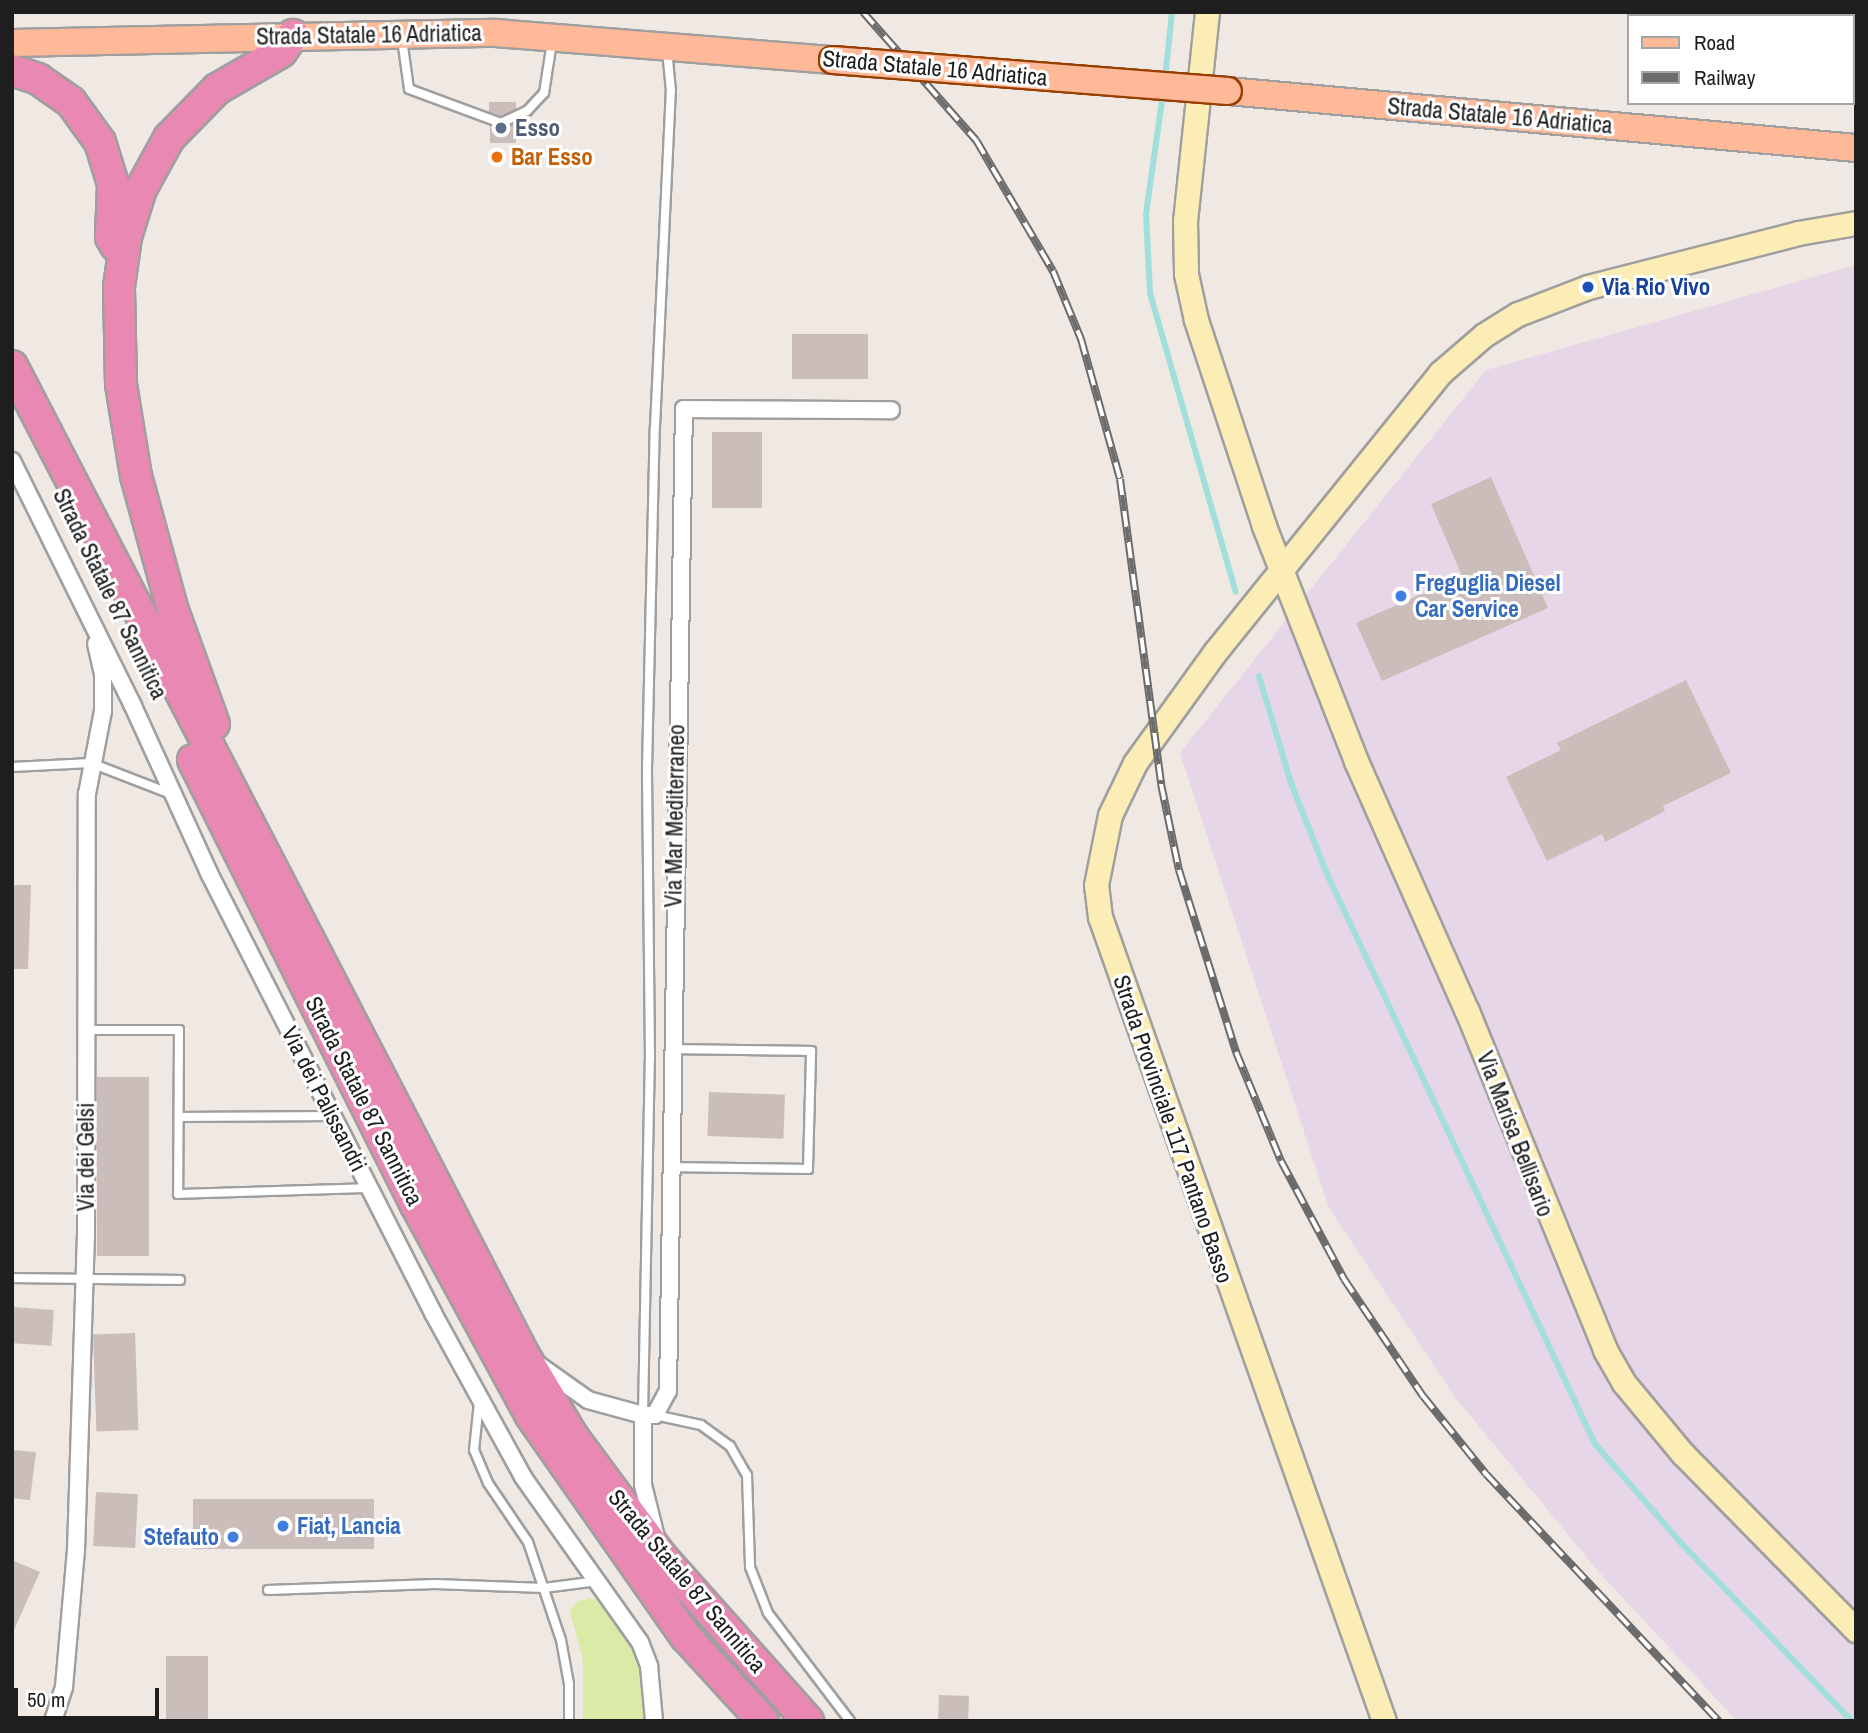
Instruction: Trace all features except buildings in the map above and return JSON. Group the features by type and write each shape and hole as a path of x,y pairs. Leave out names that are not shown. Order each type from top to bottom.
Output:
{"highway":[{"path":"241,802 235,772 173,611 136,476 119,344 122,259 141,189 169,138 217,89 281,52 293,36"},
{"path":"12,71 38,79 71,102 100,142 113,184 111,237 122,259"},
{"path":"12,366 48,428 223,778 241,802"},
{"path":"12,388 32,438"},
{"path":"12,406 32,438"},
{"name":"Strada Statale 87 Sannitica","path":"32,438 490,1346 556,1455 686,1637 763,1721"},
{"name":"Strada Statale 87 Sannitica","path":"241,802 524,1355 573,1437 660,1556 808,1721"}],"main road":[{"name":"Strada Statale 16 Adriatica","path":"12,43 401,33 553,35 1856,148"}],"street":[{"path":"1206,12 1185,220 1186,274 1196,320 1282,569"},
{"path":"1282,569 1440,373 1484,335 1518,314 1641,273 1856,223"},
{"name":"Via Mar Mediterraneo","path":"649,1415 668,1391 671,1049 684,409 891,410"},
{"name":"Via dei Palissandri","path":"12,461 172,794 369,1188 523,1477 640,1642 649,1665 654,1721"},
{"name":"Via Marisa Bellisario","path":"1282,569 1356,761 1467,1011 1605,1350 1624,1382 1683,1454 1856,1630"},
{"name":"Strada Provinciale 117 Pantano Basso","path":"1282,569 1135,763 1110,815 1096,886 1100,917 1141,1042 1384,1721"},
{"name":"Via dei Gelsi","path":"53,1721 64,1687 76,1551 84,1279 87,794 103,711 103,674 79,596"},
{"path":"524,1355 588,1400 649,1415 643,1485 660,1556"}],"lane":[{"path":"401,33 410,89 501,123 527,111 544,93 553,35"},
{"path":"667,46 671,91 655,427 646,769 650,1059 649,1415 701,1425 730,1446 747,1475 750,1567 768,1613 850,1721"},
{"path":"12,767 91,763 172,794"},
{"path":"87,1030 179,1030 178,1194 369,1188"},
{"path":"670,1167 808,1170 811,1051 671,1049"},
{"path":"179,1118 333,1116"},
{"path":"12,1278 180,1280"},
{"path":"480,1395 474,1450 488,1483 528,1542 544,1588 569,1684 569,1721"},
{"path":"268,1590 435,1584 544,1588 598,1581"}],"shaded area":[{"path":"1856,265 1856,1721 1737,1721 1598,1571 1455,1397 1329,1208 1180,753 1486,370"}],"green space":[{"path":"591,1598 604,1602 638,1656 645,1683 645,1721 583,1721 583,1661 570,1611 578,1601"}],"waterway":[{"path":"1165,79 1172,12"},
{"path":"1163,93 1146,214 1150,293 1236,592"},
{"path":"1259,676 1292,786 1327,874 1595,1444 1682,1544 1852,1721"}],"railway":[{"path":"863,12 976,140 1053,271 1081,339 1120,479 1161,784 1179,870 1236,1052 1281,1161 1344,1279 1423,1396 1486,1474 1719,1721"}],"place":[{"name":"Esso","path":"501,128"},
{"name":"Bar Esso","path":"497,157"},
{"name":"Via Rio Vivo","path":"1588,287"},
{"name":"Freguglia Diesel Car Service","path":"1401,596"},
{"name":"Fiat, Lancia","path":"283,1526"},
{"name":"Stefauto","path":"233,1537"}]}
